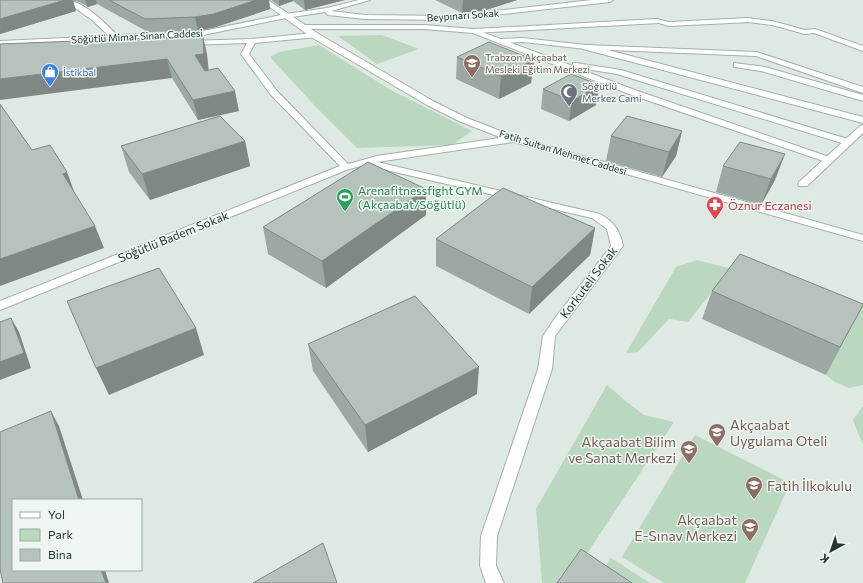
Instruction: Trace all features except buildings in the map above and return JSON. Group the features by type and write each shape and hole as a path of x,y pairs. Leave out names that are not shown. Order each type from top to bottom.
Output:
{"street":[{"path":"67,0 95,18 115,38"},
{"name":"Fatih Sultan Mehmet Caddesi","path":"263,0 314,35 430,103 464,120 513,139 863,238"},
{"name":"Söğütlü Mimar Sinan Caddesi","path":"0,43 198,34 286,16 315,12 367,0"},
{"name":"Beypınarı Sokak","path":"315,12 365,17 449,18 610,0"},
{"path":"302,27 424,27 474,31 656,21 669,24 748,20 772,23 805,32 815,31 863,49"},
{"path":"474,31 632,92 829,160"},
{"name":"Söğütlü Mimar Sinan Caddesi","path":"179,44 252,41 314,35"},
{"path":"502,41 523,40 586,46 757,54 863,90"},
{"path":"252,41 245,54 250,62 274,93 346,167"},
{"name":"Söğütlü Mimar Sinan Caddesi","path":"0,49 163,44"},
{"path":"586,46 863,120"},
{"path":"558,63 618,72 848,142"},
{"path":"737,65 762,69 863,98"},
{"path":"803,184 863,128"},
{"name":"Söğütlü Badem Sokak","path":"0,306 346,167 364,162 513,139"},
{"name":"Korkuteli Sokak","path":"364,162 596,216 610,224 616,234 617,246 549,336 545,369 488,536 488,566 495,583"}],"green space":[{"path":"382,35 419,49 377,64 338,36"},
{"path":"319,45 389,89 472,131 452,145 357,148 314,105 270,57 279,52"},
{"path":"697,260 863,303 863,385 849,388 835,382 826,375 849,331 723,278 688,322 669,319 638,352 626,353 676,267"},
{"path":"607,385 644,415 674,422 584,558 603,570 611,558 650,583 542,583 536,509"},
{"path":"863,406 863,445 853,420"},
{"path":"695,435 790,483 745,583 664,583 622,557"}],"place":[{"name":"Trabzon Akçaabat Mesleki Eğitim Merkezi","path":"472,78"},
{"name":"İstikbal","path":"50,87"},
{"name":"Söğütlü Merkez Cami","path":"569,107"},
{"name":"Arenafitnessfight GYM (Akçaabat/Söğütlü)","path":"345,212"},
{"name":"Öznur Eczanesi","path":"715,220"},
{"name":"Akçaabat Uygulama Oteli","path":"717,447"},
{"name":"Akçaabat Bilim ve Sanat Merkezi","path":"689,464"},
{"name":"Fatih İlkokulu","path":"754,500"},
{"name":"Akçaabat E-Sınav Merkezi","path":"750,542"}]}
